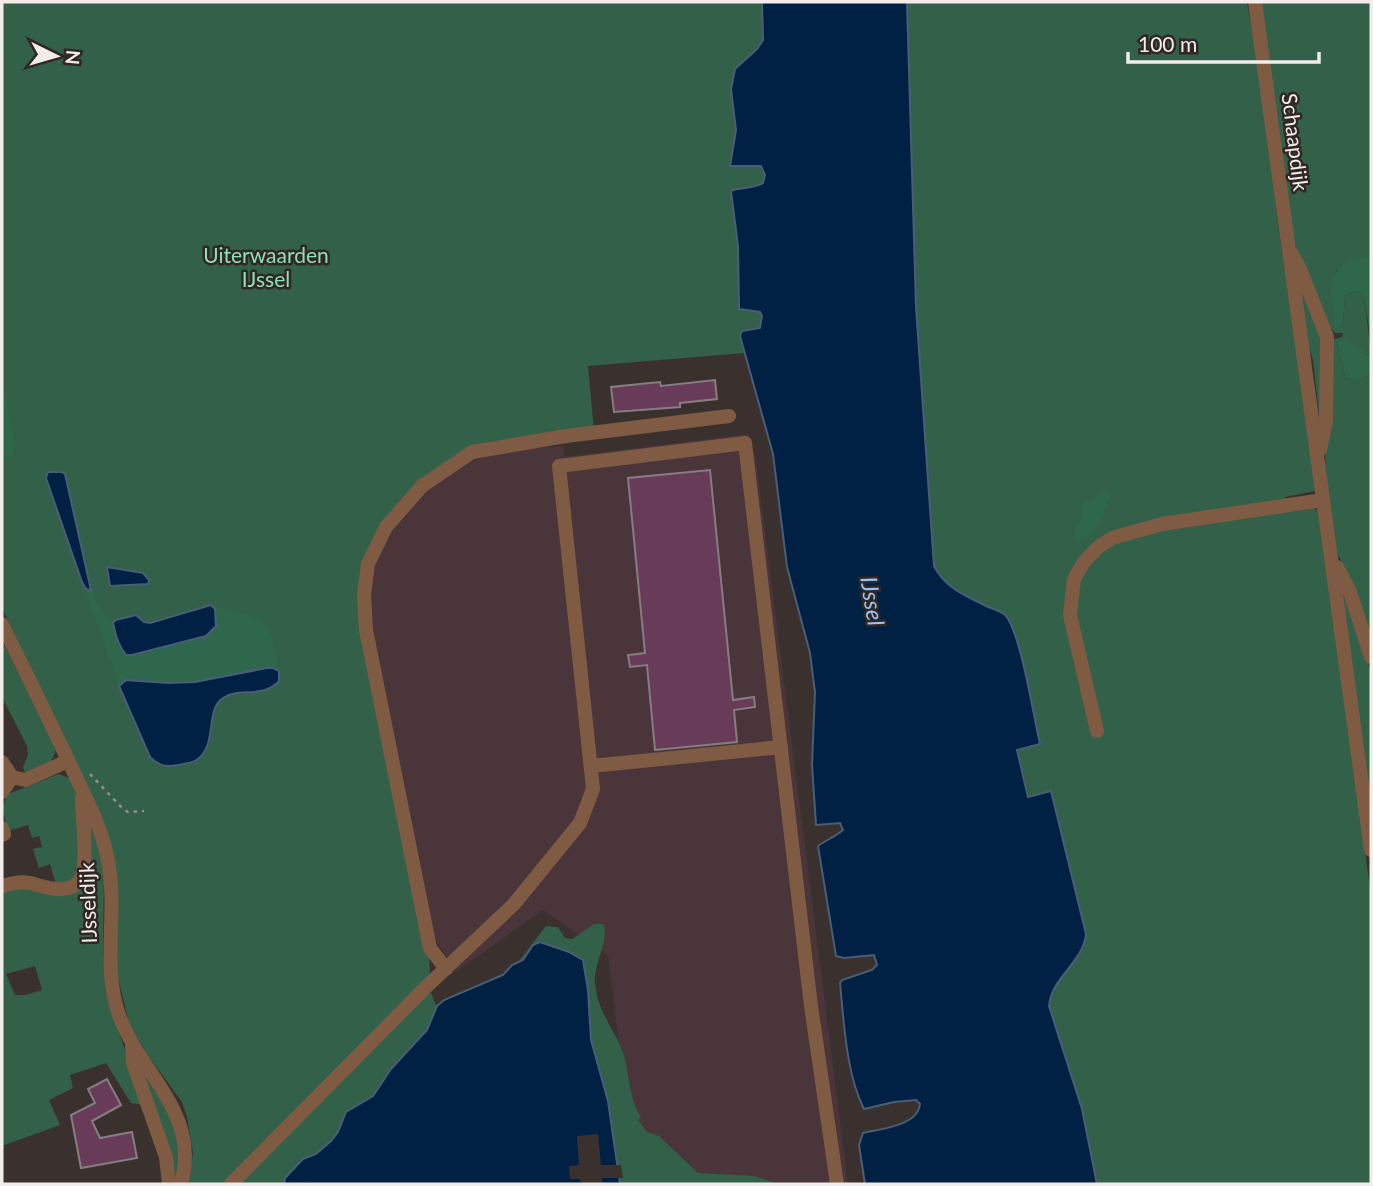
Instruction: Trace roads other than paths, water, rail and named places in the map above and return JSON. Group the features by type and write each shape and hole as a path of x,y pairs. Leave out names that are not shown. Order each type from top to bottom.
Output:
{"street":[{"name":"Schaapdijk","path":"1255,2 1371,850"},
{"name":"Schaapdijk","path":"1288,247 1300,269 1326,337 1326,421 1323,443 1317,457"},
{"path":"446,969 430,948 366,630 364,594 368,564 386,527 422,486 472,452 729,416"},
{"path":"231,1184 514,904 580,823 593,789 592,766 575,636 559,466 745,443 810,992 837,1184"},
{"path":"1097,731 1070,615 1074,579 1097,548 1112,538 1163,524 1323,500"},
{"path":"1331,556 1350,592 1371,657"},
{"name":"IJsseldijk","path":"2,624 104,840 108,860 112,981 119,1015 132,1044 168,1098 181,1125 186,1163 181,1184"},
{"path":"592,766 781,747"},
{"path":"2,762 12,777 24,780 68,761"},
{"path":"2,792 12,777"},
{"path":"2,886 24,880 57,890 75,885 80,880 84,860 82,790"},
{"path":"2,828 2,835"},
{"path":"132,1044 132,1063 166,1157 169,1184"}],"water":[{"name":"IJssel","path":"762,2 907,2 916,307 934,566 943,579 955,589 1004,614 1016,636 1021,654 1040,744 1017,750 1028,797 1051,791 1086,934 1079,953 1051,995 1049,1006 1082,1109 1097,1184 865,1184 859,1145 863,1133 906,1122 918,1111 920,1104 916,1100 864,1109 853,1080 840,983 872,970 877,965 874,955 844,958 836,956 818,846 843,830 840,823 816,825 812,765 815,692 810,653 787,567 773,454 740,336 742,331 760,328 762,316 760,312 739,309 738,246 731,191 759,185 763,183 765,175 761,166 730,166 736,130 731,89 735,69 763,40"},
{"path":"48,472 65,474 91,590 86,589 82,582 46,478"},
{"path":"107,567 143,573 149,580 148,584 110,586"},
{"path":"211,605 215,609 216,626 206,636 132,655 126,655 121,648 113,623 116,620 136,615 144,622 150,623"},
{"path":"267,668 279,671 279,681 266,690 236,693 223,698 214,711 207,747 202,755 193,762 174,766 157,763 150,757 119,686 126,680 195,682"},
{"path":"540,942 583,960 591,1040 608,1101 620,1184 284,1184 285,1178 303,1159 316,1154 331,1141 346,1112 373,1096 391,1069 427,1030 437,1006 444,1000 503,975 512,965 523,960 533,945"}],"park label":[{"name":"Uiterwaarden IJssel","path":"266,266"}]}
